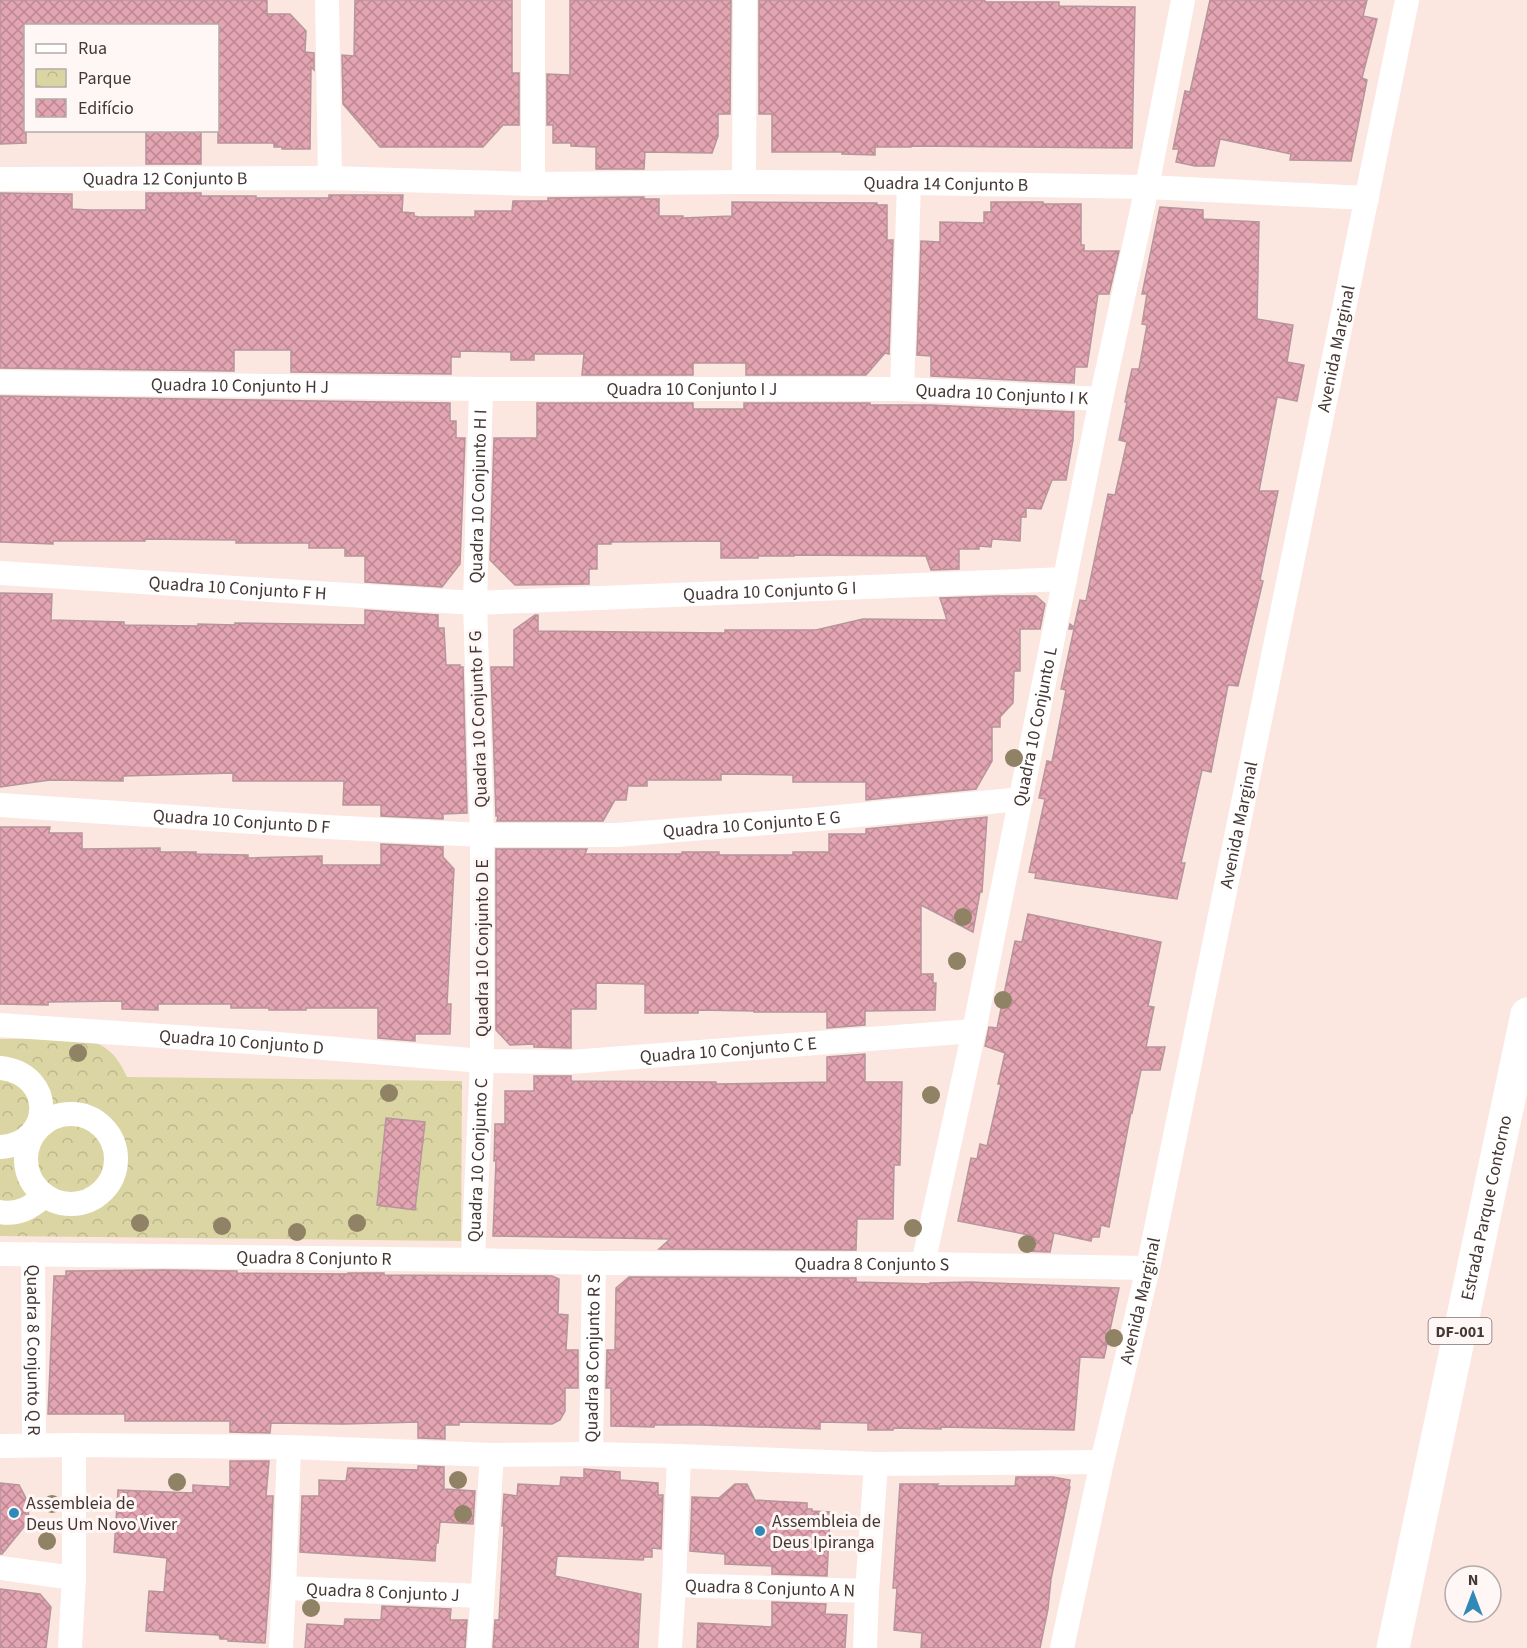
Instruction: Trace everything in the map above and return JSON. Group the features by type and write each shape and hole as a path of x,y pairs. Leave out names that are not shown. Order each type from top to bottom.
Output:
{"main road":[{"name":"Estrada Parque Contorno","path":"1393,1648 1527,1014"}],"street":[{"path":"327,0 330,178"},
{"path":"533,0 533,184"},
{"path":"744,182 745,0"},
{"name":"Quadra 10 Conjunto L","path":"923,1264 974,1031 1101,399 1147,188 1182,0"},
{"name":"Avenida Marginal","path":"1062,1648 1102,1462 1148,1268 1407,0"},
{"name":"Quadra 12 Conjunto B","path":"0,179 330,178 533,184"},
{"path":"902,389 909,183"},
{"name":"Quadra 14 Conjunto B","path":"533,184 909,183 1147,188 1366,198"},
{"name":"Quadra 10 Conjunto H J","path":"0,382 481,389"},
{"name":"Quadra 10 Conjunto I J","path":"481,389 902,389"},
{"name":"Quadra 10 Conjunto H I","path":"475,603 481,389"},
{"name":"Quadra 10 Conjunto I K","path":"902,389 1101,399"},
{"name":"Quadra 10 Conjunto F H","path":"0,573 475,603"},
{"name":"Quadra 10 Conjunto G I","path":"475,603 1065,579"},
{"name":"Quadra 10 Conjunto F G","path":"475,603 482,835"},
{"name":"Quadra 10 Conjunto E G","path":"482,835 617,836 1021,799"},
{"name":"Quadra 10 Conjunto D F","path":"0,805 339,828 482,835"},
{"name":"Quadra 10 Conjunto D E","path":"482,835 482,1061"},
{"name":"Quadra 10 Conjunto D","path":"0,1025 265,1042 482,1061"},
{"name":"Quadra 10 Conjunto C E","path":"482,1061 571,1062 974,1031"},
{"name":"Quadra 10 Conjunto C","path":"473,1260 482,1061"},
{"path":"0,1068 12,1069 24,1074 34,1084 40,1096 41,1110 38,1123 34,1131 27,1144 24,1159 27,1175 35,1188 44,1196 62,1204 78,1204 92,1199 104,1191 112,1179 116,1165 116,1150 111,1137 101,1125 75,1114 60,1115 47,1120 34,1131 21,1143 0,1148"},
{"path":"0,1212 17,1213 29,1208 44,1196"},
{"name":"Quadra 8 Conjunto R","path":"0,1254 594,1263"},
{"name":"Quadra 8 Conjunto Q R","path":"33,1254 34,1445"},
{"name":"Quadra 8 Conjunto S","path":"594,1263 923,1264 1148,1268"},
{"name":"Quadra 8 Conjunto R S","path":"591,1454 594,1263"},
{"path":"70,1648 74,1578 74,1445"},
{"path":"0,1446 289,1447 492,1455 679,1456 876,1464 1102,1462"},
{"path":"280,1648 289,1447"},
{"path":"479,1648 492,1455"},
{"path":"670,1648 679,1456"},
{"path":"865,1648 876,1464"},
{"path":"0,1568 74,1578"},
{"name":"Quadra 8 Conjunto A N","path":"674,1585 867,1591"},
{"name":"Quadra 8 Conjunto J","path":"284,1588 482,1596"}],"green space":[{"path":"83,1038 98,1044 115,1056 127,1077 462,1081 461,1241 0,1236 0,1039"}],"building":[{"path":"0,0 267,0 267,14 290,14 306,31 305,52 314,53 314,70 311,67 310,149 282,149 282,147 274,147 274,143 218,143 219,24 24,24 24,132 26,132 26,143 0,144"},
{"path":"355,0 512,0 512,73 519,73 519,125 503,125 483,147 380,147 343,104 342,55 354,56"},
{"path":"570,0 731,0 730,114 718,114 718,136 712,153 645,152 644,169 596,169 596,147 553,143 553,125 547,125 547,74 570,75"},
{"path":"759,0 985,0 985,2 1059,2 1059,6 1135,7 1132,148 911,146 875,147 875,155 842,154 842,152 772,152 772,114 759,114"},
{"path":"1210,0 1367,0 1363,16 1377,19 1362,78 1367,80 1351,161 1290,160 1291,154 1220,139 1214,166 1195,166 1176,162 1179,149 1173,149 1185,91 1190,92"},
{"path":"146,132 201,132 201,164 146,164"},
{"path":"0,193 72,194 72,209 89,210 146,210 146,193 201,193 201,196 256,196 256,198 403,195 402,212 414,213 414,216 419,217 475,217 475,211 512,211 513,201 548,201 548,198 644,197 644,199 659,199 659,216 683,216 683,218 732,216 732,202 877,203 877,205 887,205 887,240 893,240 889,354 885,353 866,375 746,375 746,363 693,363 693,375 582,375 584,354 534,354 534,360 511,360 511,352 460,351 460,357 451,357 451,374 291,372 291,350 234,350 234,371 0,368"},
{"path":"991,202 1081,204 1081,245 1084,245 1084,251 1119,251 1109,294 1098,294 1087,367 1075,367 1074,383 931,376 931,356 917,355 921,241 940,242 940,222 984,223 984,212 991,212"},
{"path":"1160,207 1203,210 1203,219 1259,222 1257,319 1293,325 1287,362 1304,365 1297,401 1277,397 1259,491 1278,491 1260,580 1263,581 1238,686 1228,685 1211,772 1202,770 1181,863 1185,863 1177,899 1035,878 1036,873 1029,872 1045,799 1039,798 1047,761 1052,762 1066,690 1061,689 1074,629 1069,629 1070,624 1074,627 1080,600 1086,601 1108,494 1115,495 1127,442 1119,440 1132,369 1139,369 1147,325 1142,324 1147,294 1142,294"},
{"path":"0,396 450,403 450,421 456,421 456,438 465,438 460,564 442,587 365,582 365,556 345,556 345,548 309,548 309,543 145,539 145,541 53,541 53,544 0,542"},
{"path":"537,403 693,403 693,409 744,409 744,403 870,403 870,405 930,405 1074,412 1073,440 1066,480 1052,480 1041,509 1026,508 1026,517 1021,517 1020,541 992,539 991,547 959,549 959,569 931,570 926,556 794,555 721,558 721,541 611,542 611,544 597,544 597,569 589,569 589,584 515,585 490,560 494,438 537,438"},
{"path":"0,593 52,594 51,620 124,622 124,625 198,626 198,624 235,625 235,623 365,625 365,610 438,615 438,628 444,628 446,665 463,667 467,813 443,814 443,819 381,816 381,805 343,805 344,781 233,781 233,773 123,776 123,781 50,780 0,787"},
{"path":"1036,596 1045,604 1040,629 1020,629 1020,671 1014,671 1013,703 1000,717 1000,727 992,727 992,761 976,789 866,800 866,782 793,782 793,775 721,774 721,780 647,780 647,786 628,786 626,800 615,800 603,821 497,821 491,667 514,667 514,630 535,615 538,615 538,631 725,633 725,630 816,630 863,619 947,620 940,598"},
{"path":"987,817 982,892 980,892 973,932 921,905 921,974 933,974 933,983 936,983 935,1010 865,1011 865,1025 827,1028 827,1012 698,1010 698,1013 645,1013 645,984 596,983 596,1009 571,1009 571,1048 534,1047 534,1044 510,1045 496,1030 496,849 587,849 585,854 719,852 719,855 793,855 793,852 829,852 829,834 866,834 866,829"},
{"path":"0,827 50,827 49,833 82,833 82,849 160,848 160,852 248,855 248,858 322,856 322,865 381,865 381,844 443,847 443,857 454,869 447,1004 451,1004 450,1034 415,1034 415,1041 378,1038 378,1008 269,1010 269,1008 231,1008 231,1004 158,1004 158,1010 122,1009 122,1001 48,1002 48,1005 0,1004"},
{"path":"1028,914 1161,942 1148,1006 1154,1007 1146,1047 1165,1047 1160,1070 1141,1070 1109,1227 1101,1225 1099,1237 1092,1237 1091,1241 1054,1233 1050,1252 1025,1251 1029,1235 958,1221 971,1158 977,1159 980,1144 987,1146 1001,1084 998,1084 1005,1053 985,1046 989,1027 997,1028 1015,941 1022,942"},
{"path":"865,1054 865,1082 902,1082 900,1165 894,1165 893,1219 857,1219 856,1250 659,1249 670,1239 493,1236 495,1124 505,1124 505,1091 534,1091 534,1076 571,1076 571,1081 716,1082 716,1084 827,1082 827,1057"},
{"path":"386,1118 425,1122 415,1210 377,1205"},
{"path":"66,1271 237,1271 237,1273 552,1276 559,1279 558,1314 568,1315 566,1350 578,1350 578,1388 565,1388 565,1411 560,1420 552,1424 459,1422 459,1425 445,1425 445,1439 418,1438 418,1422 271,1423 270,1433 230,1432 230,1421 125,1421 125,1414 48,1414 54,1276 66,1276"},
{"path":"629,1277 856,1278 856,1282 930,1284 971,1282 1119,1288 1104,1358 1080,1357 1074,1430 941,1427 941,1429 868,1430 868,1423 820,1422 820,1429 700,1425 611,1426 611,1388 606,1388 607,1350 615,1350 616,1288"},
{"path":"230,1461 269,1461 266,1496 273,1496 265,1643 228,1641 228,1639 220,1639 219,1635 146,1631 149,1591 164,1592 167,1558 114,1552 118,1490 193,1493 193,1485 230,1487"},
{"path":"418,1466 444,1467 444,1489 475,1491 473,1524 440,1522 435,1561 300,1552 302,1496 319,1496 319,1480 346,1481 348,1468 418,1470"},
{"path":"584,1469 620,1472 620,1480 658,1483 658,1495 663,1495 661,1549 652,1548 652,1557 644,1557 643,1560 557,1556 555,1576 641,1594 638,1648 493,1648 495,1620 499,1620 504,1494 517,1496 518,1484 560,1486 561,1477 584,1478"},
{"path":"1016,1477 1053,1477 1070,1480 1040,1648 921,1648 922,1633 894,1630 897,1588 893,1588 900,1484 1015,1486"},
{"name":"Assembleia de Deus Um Novo Viver","path":"0,1483 19,1485 29,1504 28,1522 2,1554 0,1554"},
{"name":"Assembleia de Deus Ipiranga","path":"735,1484 747,1484 755,1500 807,1503 807,1509 812,1509 812,1511 830,1512 827,1576 772,1574 772,1566 725,1564 725,1554 690,1551 692,1497 719,1498"},
{"path":"0,1589 40,1594 51,1607 46,1648 0,1648"},
{"path":"772,1602 826,1604 825,1614 847,1615 845,1648 697,1648 698,1623 772,1627"},
{"path":"382,1606 451,1609 450,1620 467,1620 465,1648 305,1648 307,1624 344,1626 345,1619 381,1620"}],"place":[{"name":"Assembleia de Deus Um Novo Viver","path":"14,1513"},
{"name":"Assembleia de Deus Ipiranga","path":"760,1531"}]}
